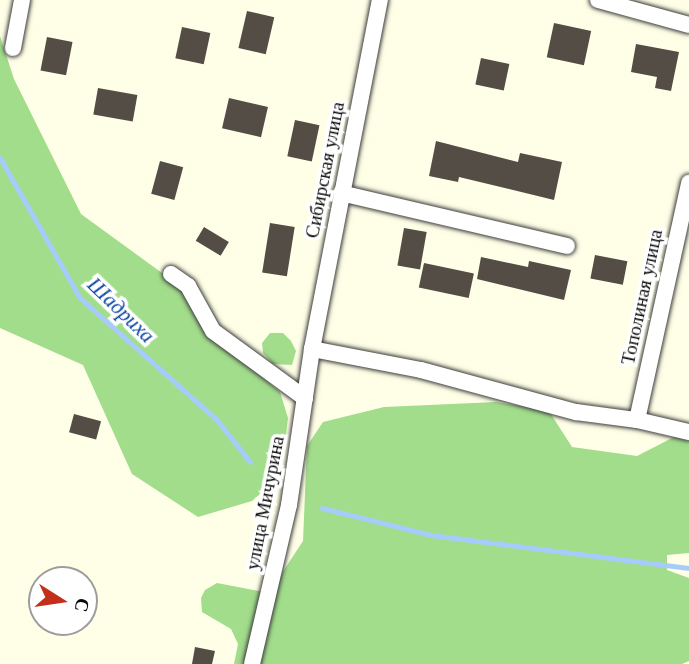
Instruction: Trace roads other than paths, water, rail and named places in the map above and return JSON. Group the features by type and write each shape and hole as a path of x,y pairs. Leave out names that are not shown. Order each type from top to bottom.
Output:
{"street":[{"path":"13,48 22,0"},
{"name":"Сибирская улица","path":"312,349 380,0"},
{"path":"598,0 689,25"},
{"name":"Тополиная улица","path":"636,420 689,183"},
{"path":"341,193 567,246"},
{"path":"171,274 188,286 213,331 305,398"},
{"path":"312,349 421,370 576,412 636,420 689,432"},
{"name":"улица Мичурина","path":"252,664 289,505 312,349"}],"waterway":[{"name":"Шадриха","path":"0,158 80,298 217,420 250,462"},
{"name":"Шадриха","path":"322,508 431,535 689,568"}]}
